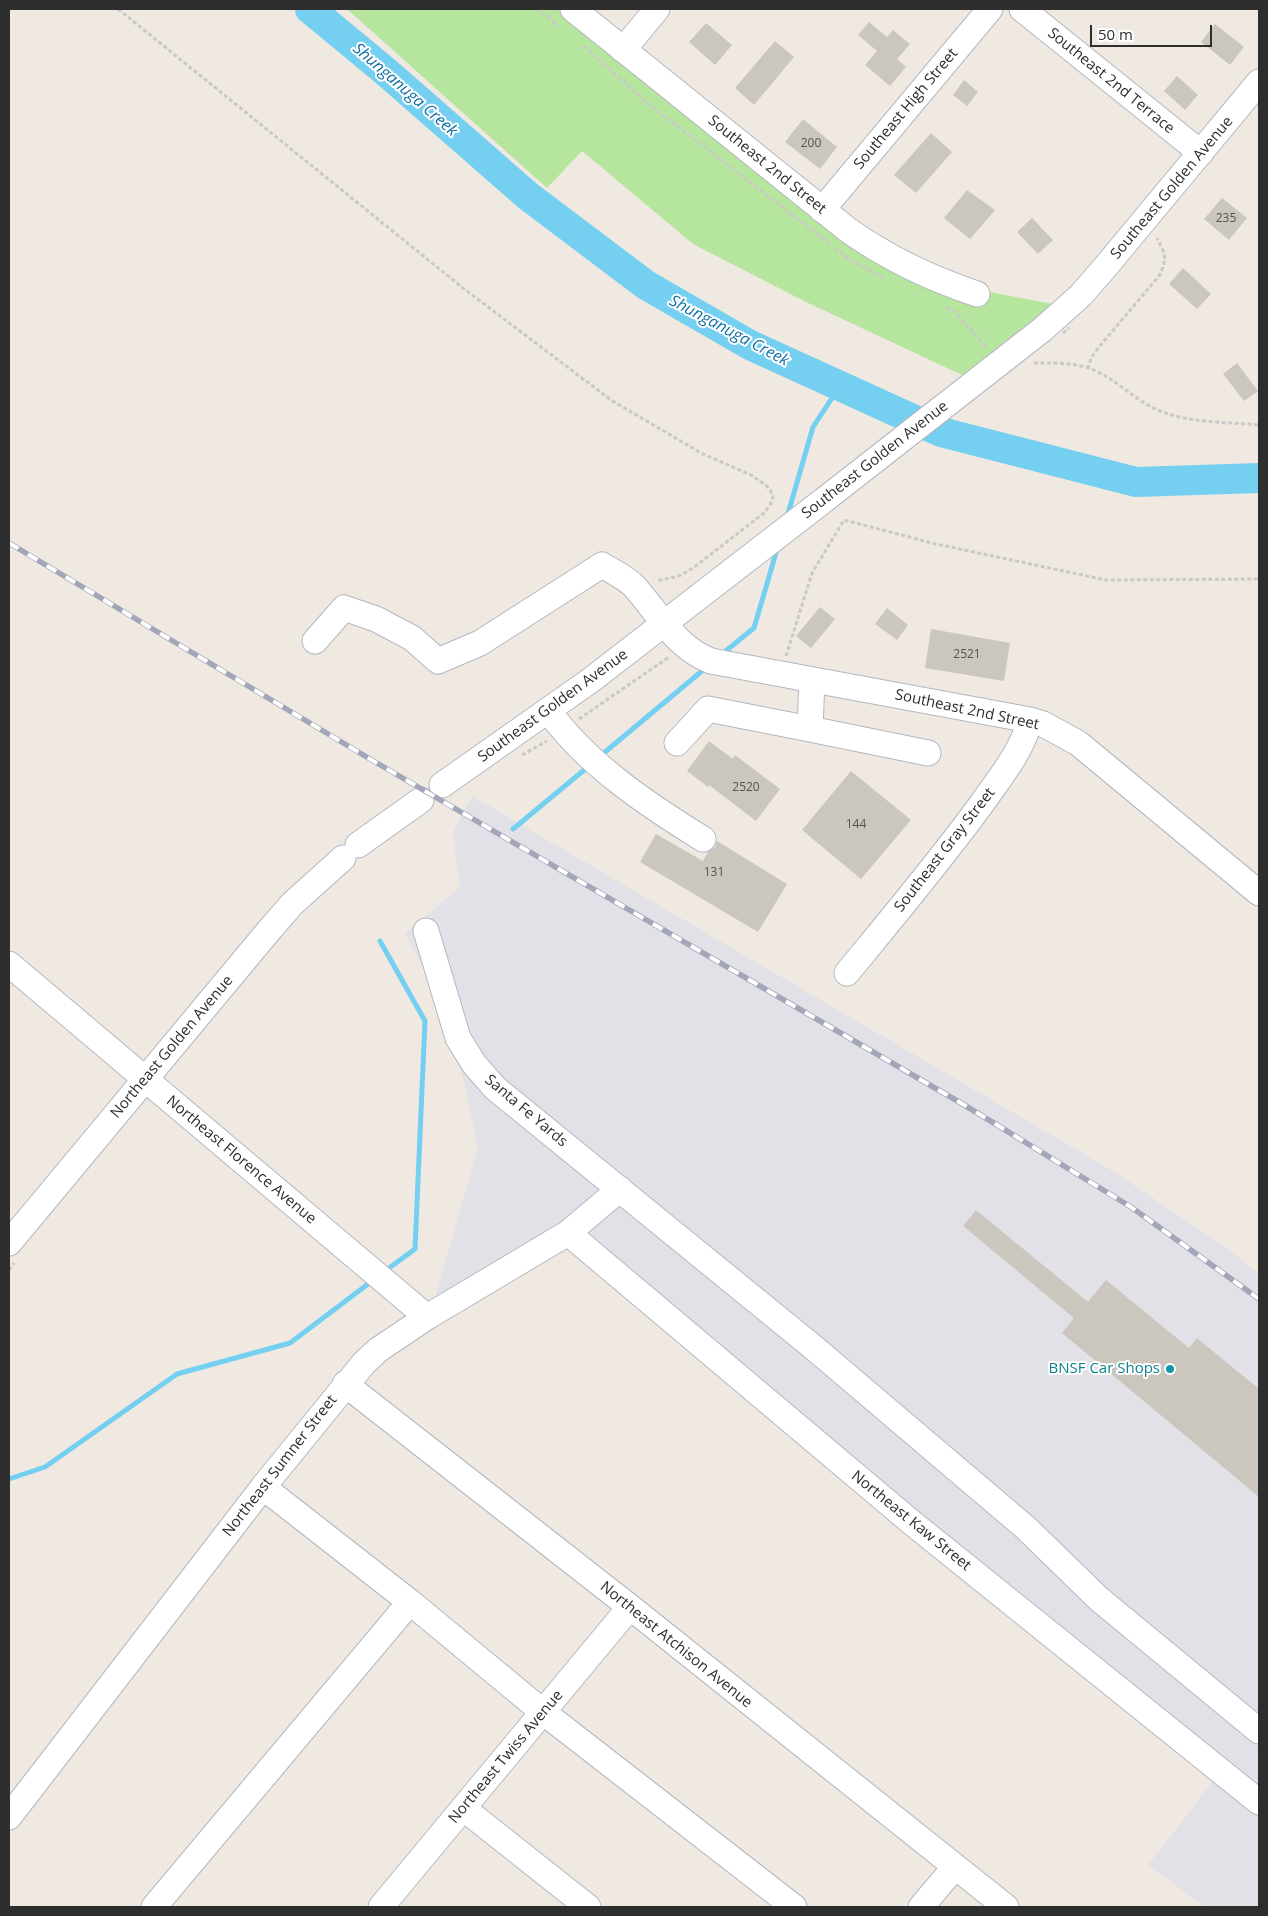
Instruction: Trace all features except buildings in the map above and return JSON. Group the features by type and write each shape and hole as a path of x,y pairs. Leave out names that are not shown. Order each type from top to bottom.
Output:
{"street":[{"name":"Southeast 2nd Street","path":"573,9 822,210 875,249 904,265 949,285 977,294"},
{"path":"623,50 657,9"},
{"name":"Southeast High Street","path":"822,210 990,9"},
{"name":"Southeast 2nd Terrace","path":"1022,9 1201,153"},
{"name":"Southeast Golden Avenue","path":"442,785 591,680 1043,328 1081,295 1151,214 1259,82"},
{"name":"Southeast 2nd Street","path":"315,641 344,608 376,618 412,638 438,661 480,643 602,564 633,585 684,646 711,661 1030,720 1042,724 1078,743 1259,893"},
{"path":"810,729 812,680"},
{"path":"677,743 708,709 928,753"},
{"path":"548,710 562,730 598,764 656,809 703,839"},
{"name":"Southeast Gray Street","path":"848,973 962,832 1006,769 1026,736 1030,720"},
{"name":"Northeast Golden Avenue","path":"12,1252 145,1079 292,904 350,852 421,800"},
{"name":"Santa Fe Yards","path":"426,931 458,1038 474,1064 496,1088 836,1366 1026,1528 1099,1599 1259,1731"},
{"name":"Northeast Florence Avenue","path":"9,964 427,1317"},
{"name":"Northeast Sumner Street","path":"9,1817 263,1487 345,1384 378,1350 427,1317 568,1233 620,1189"},
{"name":"Northeast Kaw Street","path":"568,1233 911,1522 1259,1802"},
{"name":"Northeast Atchison Avenue","path":"345,1384 630,1607 1006,1907"},
{"path":"263,1487 410,1602 543,1712 794,1907"},
{"path":"154,1907 410,1602"},
{"name":"Northeast Twiss Avenue","path":"381,1907 630,1607"},
{"path":"463,1808 588,1907"},
{"path":"921,1907 955,1867"}],"path":[{"path":"118,9 463,288 611,400 701,453 751,475 770,489 773,497 764,513 701,562 679,576 658,580 637,590"},
{"path":"1088,369 1091,358 1159,276 1164,265 1165,253 1156,239 1166,226 1151,214"},
{"path":"783,674 786,655 812,573 844,520 936,544 1106,580 1259,579"},
{"path":"516,759 562,730 684,646"},
{"path":"9,1270 12,1252"}],"shaded area":[{"path":"472,796 1113,1171 1231,1251 1259,1274 1259,1907 1205,1907 1148,1865 1225,1766 583,1234 435,1298 478,1149 462,1073 438,997 405,933 460,887 453,833"}],"green space":[{"path":"347,9 560,9 810,213 984,291 1053,304 962,375 804,301 693,244 582,151 547,188"}],"waterway":[{"name":"Shunganuga Creek","path":"310,9 385,71 528,196 646,285 750,345 941,432 1136,482 1259,478"},
{"path":"787,517 813,427 840,386"},
{"path":"722,654 754,628 778,546"},
{"path":"599,757 708,666"},
{"path":"513,829 589,766"},
{"path":"380,941 425,1021 415,1249 385,1271"},
{"path":"9,1479 45,1467 177,1374 290,1343 372,1281"}],"railway":[{"path":"9,543 370,759 966,1106 1131,1207 1259,1299"}],"place":[{"name":"BNSF Car Shops","path":"1170,1369"}]}
